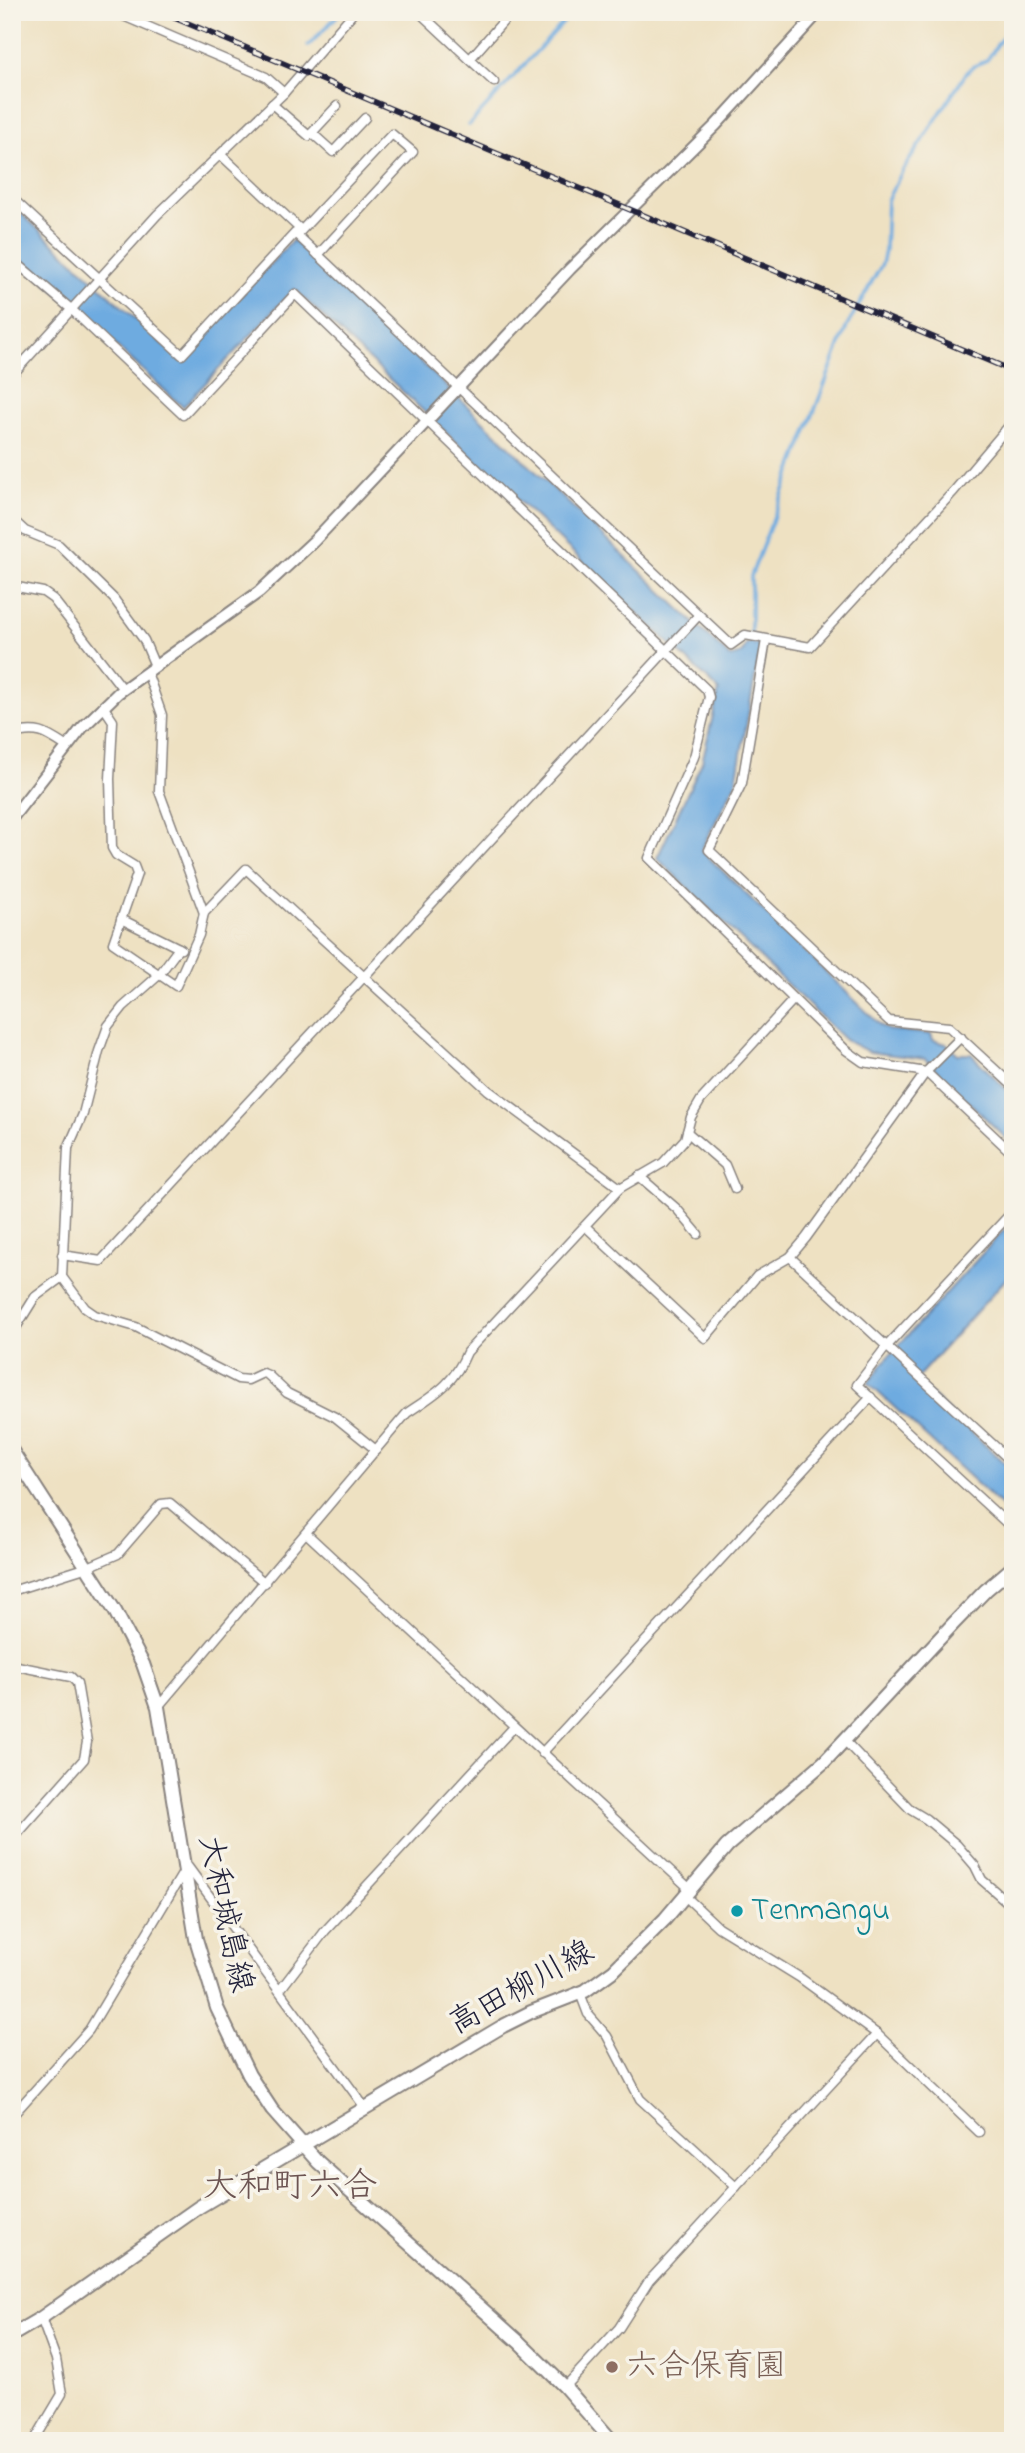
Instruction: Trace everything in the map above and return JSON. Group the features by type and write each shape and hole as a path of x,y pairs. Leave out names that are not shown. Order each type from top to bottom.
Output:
{"main road":[{"name":"大和城島線","path":"12,1451 88,1567 132,1641 158,1707 196,1939 217,2008 249,2075 272,2110 303,2146 519,2342 565,2387 612,2441"},
{"name":"高田柳川線","path":"12,2335 41,2318 200,2207 503,2026 599,1982 665,1919 727,1846 824,1762 970,1606 1013,1567"}],"street":[{"path":"114,12 266,77 284,93"},
{"path":"12,375 157,215 284,93 354,12"},
{"path":"419,12 494,82"},
{"path":"12,818 103,706 259,592 314,541 618,220 716,125 819,12"},
{"path":"470,59 508,16"},
{"path":"272,104 309,136 337,106"},
{"path":"312,133 334,152 365,118"},
{"path":"12,198 182,355 295,233 299,232 392,134 412,152 318,255"},
{"path":"221,155 299,232 318,255 731,645 745,635 810,647 954,491 1013,421"},
{"path":"12,260 71,309 183,415 295,294 706,690 709,697 694,757 649,858 846,1050 863,1062 926,1072 1013,1154"},
{"path":"12,519 25,531 59,545 114,599 144,640 162,715 159,792 204,913"},
{"path":"12,586 43,592 53,599 123,689"},
{"path":"62,1255 101,1261 698,616"},
{"path":"766,640 742,783 709,850 889,1021 948,1027 1013,1086"},
{"path":"103,706 113,721 110,779 112,848 116,855 134,866 137,874 113,943 176,986 199,935 204,913 246,869 488,1090 620,1188"},
{"path":"12,734 32,730 47,733 67,747"},
{"path":"121,919 190,954"},
{"path":"179,948 159,975 123,1007 108,1026 99,1051 83,1114 68,1148 62,1277 85,1308 95,1315 136,1327 238,1379 248,1380 262,1373 268,1375 287,1393 335,1417 376,1450"},
{"path":"158,1707 407,1413 446,1387 460,1368 467,1352 620,1188 663,1163 685,1139 691,1117 701,1100 793,1000"},
{"path":"584,1226 705,1338 757,1276 790,1257 926,1072 961,1037"},
{"path":"687,1132 725,1165 735,1189"},
{"path":"639,1176 677,1209 698,1234"},
{"path":"1013,1211 886,1347 858,1385 1013,1529"},
{"path":"790,1257 1013,1463"},
{"path":"12,1334 35,1297 62,1277"},
{"path":"541,1753 871,1397"},
{"path":"12,1591 118,1555 161,1504 170,1503 265,1583"},
{"path":"306,1533 688,1893 718,1927 799,1977 877,2034 979,2132"},
{"path":"12,1665 71,1677 77,1683 87,1742 84,1759 12,1840"},
{"path":"280,1990 325,1931 514,1727"},
{"path":"844,1740 911,1810 957,1845 975,1866 982,1880 1013,1908"},
{"path":"12,2116 89,2030 183,1865 280,1990 366,2109"},
{"path":"580,1993 588,2014 607,2036 640,2099 736,2186"},
{"path":"565,2387 619,2328 649,2281 877,2034"},
{"path":"34,2441 62,2394 56,2359 41,2318"}],"water":[{"path":"12,205 180,360 293,240 730,657 741,654 746,644 761,644 736,782 701,850 881,1026 888,1030 931,1034 933,1040 946,1044 958,1054 971,1054 1013,1096 1013,1145 925,1059 869,1052 845,1040 657,858 702,762 719,690 294,289 183,407 12,251"},
{"path":"1013,1220 1013,1271 915,1380 1013,1471 1013,1517 868,1383 889,1356"}],"waterway":[{"path":"308,46 341,12"},
{"path":"469,125 573,12"},
{"path":"751,646 751,576 847,326 882,264 887,200 903,170 965,75 972,67 987,60 1013,27"}],"railway":[{"path":"161,12 1013,371"}],"place":[{"name":"Tenmangu","path":"737,1911"},
{"name":"六合保育園","path":"612,2367"}],"district":[{"name":"大和町六合","path":"290,2187"}]}
